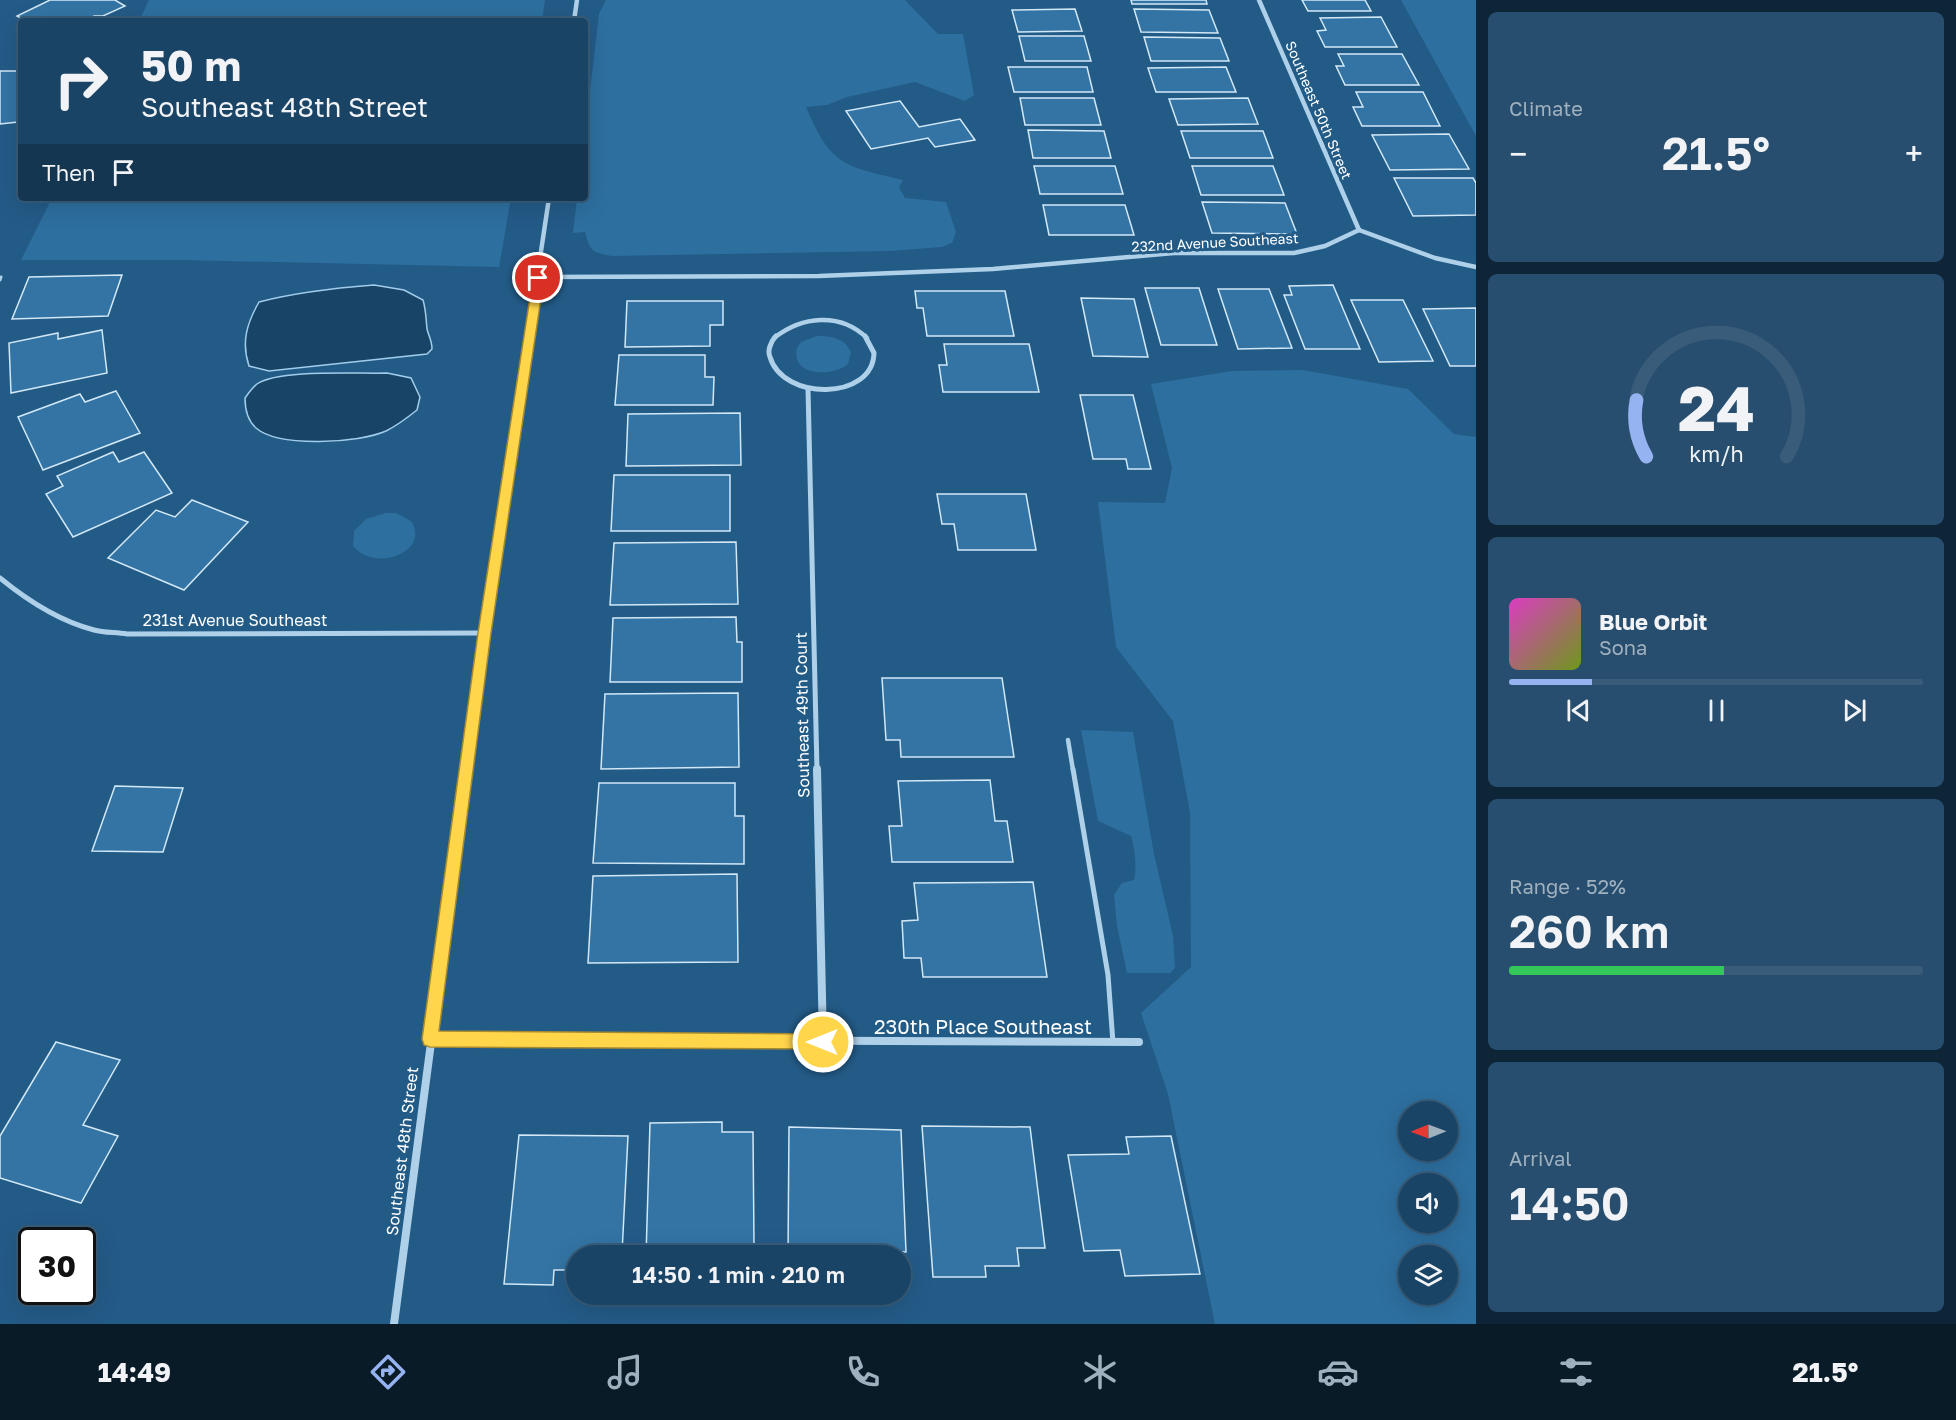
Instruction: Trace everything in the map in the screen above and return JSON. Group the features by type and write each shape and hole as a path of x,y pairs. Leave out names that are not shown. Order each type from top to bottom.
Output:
{"street":[{"path":"574,18 577,0"},
{"name":"Southeast 50th Street","path":"1259,0 1359,230"},
{"name":"Southeast 48th Street","path":"394,1324 485,633 549,201"},
{"path":"1359,230 1435,258 1476,267"},
{"name":"232nd Avenue Southeast","path":"538,278 819,276 1031,267 1174,253 1294,253 1325,246 1359,230"},
{"path":"818,319 849,325 871,342 875,353 874,364 867,374 842,388 808,389 792,384 779,376 771,366 768,355 770,344 776,334 787,326 818,319"},
{"name":"Southeast 49th Court","path":"808,389 823,1042"},
{"name":"231st Avenue Southeast","path":"0,578 21,596 58,616 95,630 127,634 485,633"},
{"name":"230th Place Southeast","path":"430,1039 1139,1042"}],"lane":[{"path":"1068,740 1108,975 1113,1043"}],"shaded area":[{"path":"149,0 545,0 542,18 140,18"},
{"path":"606,0 905,0 938,34 963,34 974,95 965,101 915,82 847,97 827,105 806,107 823,141 842,160 866,171 903,180 899,187 905,198 946,202 956,232 952,243 942,247 890,251 612,256 593,250 585,232 573,233 577,201 588,201 588,108 599,14"},
{"path":"1401,0 1476,0 1476,136"},
{"path":"50,201 510,201 499,267 181,260 21,260"},
{"path":"374,285 404,290 423,300 432,346 427,354 269,371 249,366 246,333 259,302 316,291"},
{"path":"817,336 832,337 845,344 851,352 848,364 833,371 823,372 814,372 800,365 797,348 801,342"},
{"path":"1303,370 1408,389 1454,434 1476,437 1476,1324 1215,1324 1168,1094 1141,1013 1191,967 1190,813 1173,721 1116,647 1098,502 1165,503 1172,468 1151,384 1232,371"},
{"path":"387,373 411,378 420,397 417,410 386,431 374,435 320,442 282,439 256,428 247,414 245,398 257,384 268,379 300,374"},
{"path":"386,513 396,513 411,521 415,532 413,542 407,550 386,558 374,558 363,554 353,546 354,531 366,519"},
{"path":"1081,730 1133,732 1154,854 1173,936 1175,968 1170,973 1127,973 1117,926 1114,895 1122,883 1134,880 1134,847 1131,836 1098,821"}],"building":[{"path":"50,0 115,0 125,6 103,16 90,18 21,18 17,16"},
{"path":"1131,0 1206,0 1207,4 1132,4"},
{"path":"1302,0 1365,0 1371,11 1308,11"},
{"path":"1075,9 1082,31 1018,32 1012,10"},
{"path":"1134,9 1209,10 1218,33 1141,32"},
{"path":"1381,17 1397,47 1325,47 1317,31 1326,30 1320,18"},
{"path":"1019,36 1084,36 1091,61 1025,61"},
{"path":"1144,37 1220,38 1229,61 1151,61"},
{"path":"1338,54 1402,54 1419,85 1345,85 1336,66 1344,66"},
{"path":"1008,67 1087,67 1093,92 1014,92"},
{"path":"1226,67 1236,92 1156,92 1148,68"},
{"path":"0,71 18,71 18,122 0,124"},
{"path":"1356,92 1423,92 1440,126 1362,126 1353,107 1363,107"},
{"path":"1020,98 1094,98 1101,125 1025,125"},
{"path":"1248,98 1258,124 1178,125 1169,99"},
{"path":"900,101 919,127 960,119 975,140 935,147 928,138 871,149 846,111"},
{"path":"1028,130 1104,131 1111,158 1033,158"},
{"path":"1181,131 1263,131 1273,158 1190,158"},
{"path":"1449,134 1469,169 1390,170 1372,135"},
{"path":"1034,166 1115,166 1123,194 1040,194"},
{"path":"1192,166 1273,166 1284,195 1201,195"},
{"path":"1394,178 1473,178 1476,183 1476,215 1413,216"},
{"path":"1202,202 1285,203 1297,234 1212,233"},
{"path":"1043,205 1125,205 1134,235 1049,235"},
{"path":"122,275 108,316 12,319 29,277"},
{"path":"1333,285 1360,349 1305,349 1284,295 1292,295 1289,286"},
{"path":"1145,288 1199,288 1217,345 1161,345"},
{"path":"1218,289 1269,289 1292,348 1238,349"},
{"path":"915,291 1005,291 1014,336 927,336 923,308 917,308"},
{"path":"1081,298 1134,299 1148,357 1093,356"},
{"path":"1351,300 1403,300 1433,361 1379,362"},
{"path":"627,301 723,301 723,325 710,325 710,346 625,347"},
{"path":"1476,308 1476,366 1450,366 1423,309"},
{"path":"102,330 107,373 11,393 9,343 58,333 58,339"},
{"path":"944,344 1029,344 1039,392 943,392 939,365 947,365"},
{"path":"619,355 705,355 705,377 714,377 713,405 615,405"},
{"path":"116,391 140,433 43,470 18,417 80,394 85,402"},
{"path":"1080,395 1133,395 1151,469 1128,469 1126,459 1093,459"},
{"path":"740,413 741,465 626,466 628,414"},
{"path":"113,452 119,462 144,452 172,493 73,537 46,494 63,486 57,476"},
{"path":"614,475 730,475 730,531 611,531"},
{"path":"937,494 1026,494 1036,550 958,550 954,524 942,524"},
{"path":"192,500 248,522 184,590 108,558 156,510 175,517"},
{"path":"736,542 738,604 610,605 614,543"},
{"path":"736,617 737,642 742,642 742,682 610,682 613,618"},
{"path":"882,678 1002,678 1014,757 901,757 900,740 886,740"},
{"path":"738,693 739,767 601,769 605,694"},
{"path":"990,780 995,821 1007,821 1013,862 892,862 889,826 902,826 898,781"},
{"path":"599,783 735,783 735,816 744,816 744,864 593,863"},
{"path":"115,786 183,788 163,852 92,851"},
{"path":"737,874 738,962 588,963 593,876"},
{"path":"1033,882 1047,977 923,977 921,958 904,958 902,921 918,920 914,883"},
{"path":"56,1042 120,1060 83,1125 118,1136 81,1203 0,1178 0,1136"},
{"path":"722,1122 722,1132 753,1132 754,1244 646,1245 650,1123"},
{"path":"922,1126 1030,1127 1045,1248 1017,1248 1019,1266 985,1266 986,1277 933,1277"},
{"path":"789,1127 901,1130 906,1245 788,1245"},
{"path":"519,1135 628,1136 622,1245 566,1245 566,1270 554,1270 553,1285 504,1284"},
{"path":"1171,1136 1200,1274 1125,1276 1120,1250 1084,1251 1068,1155 1129,1154 1126,1137"}],"route":[{"path":"538,278 485,633 430,1039 823,1042"}]}
